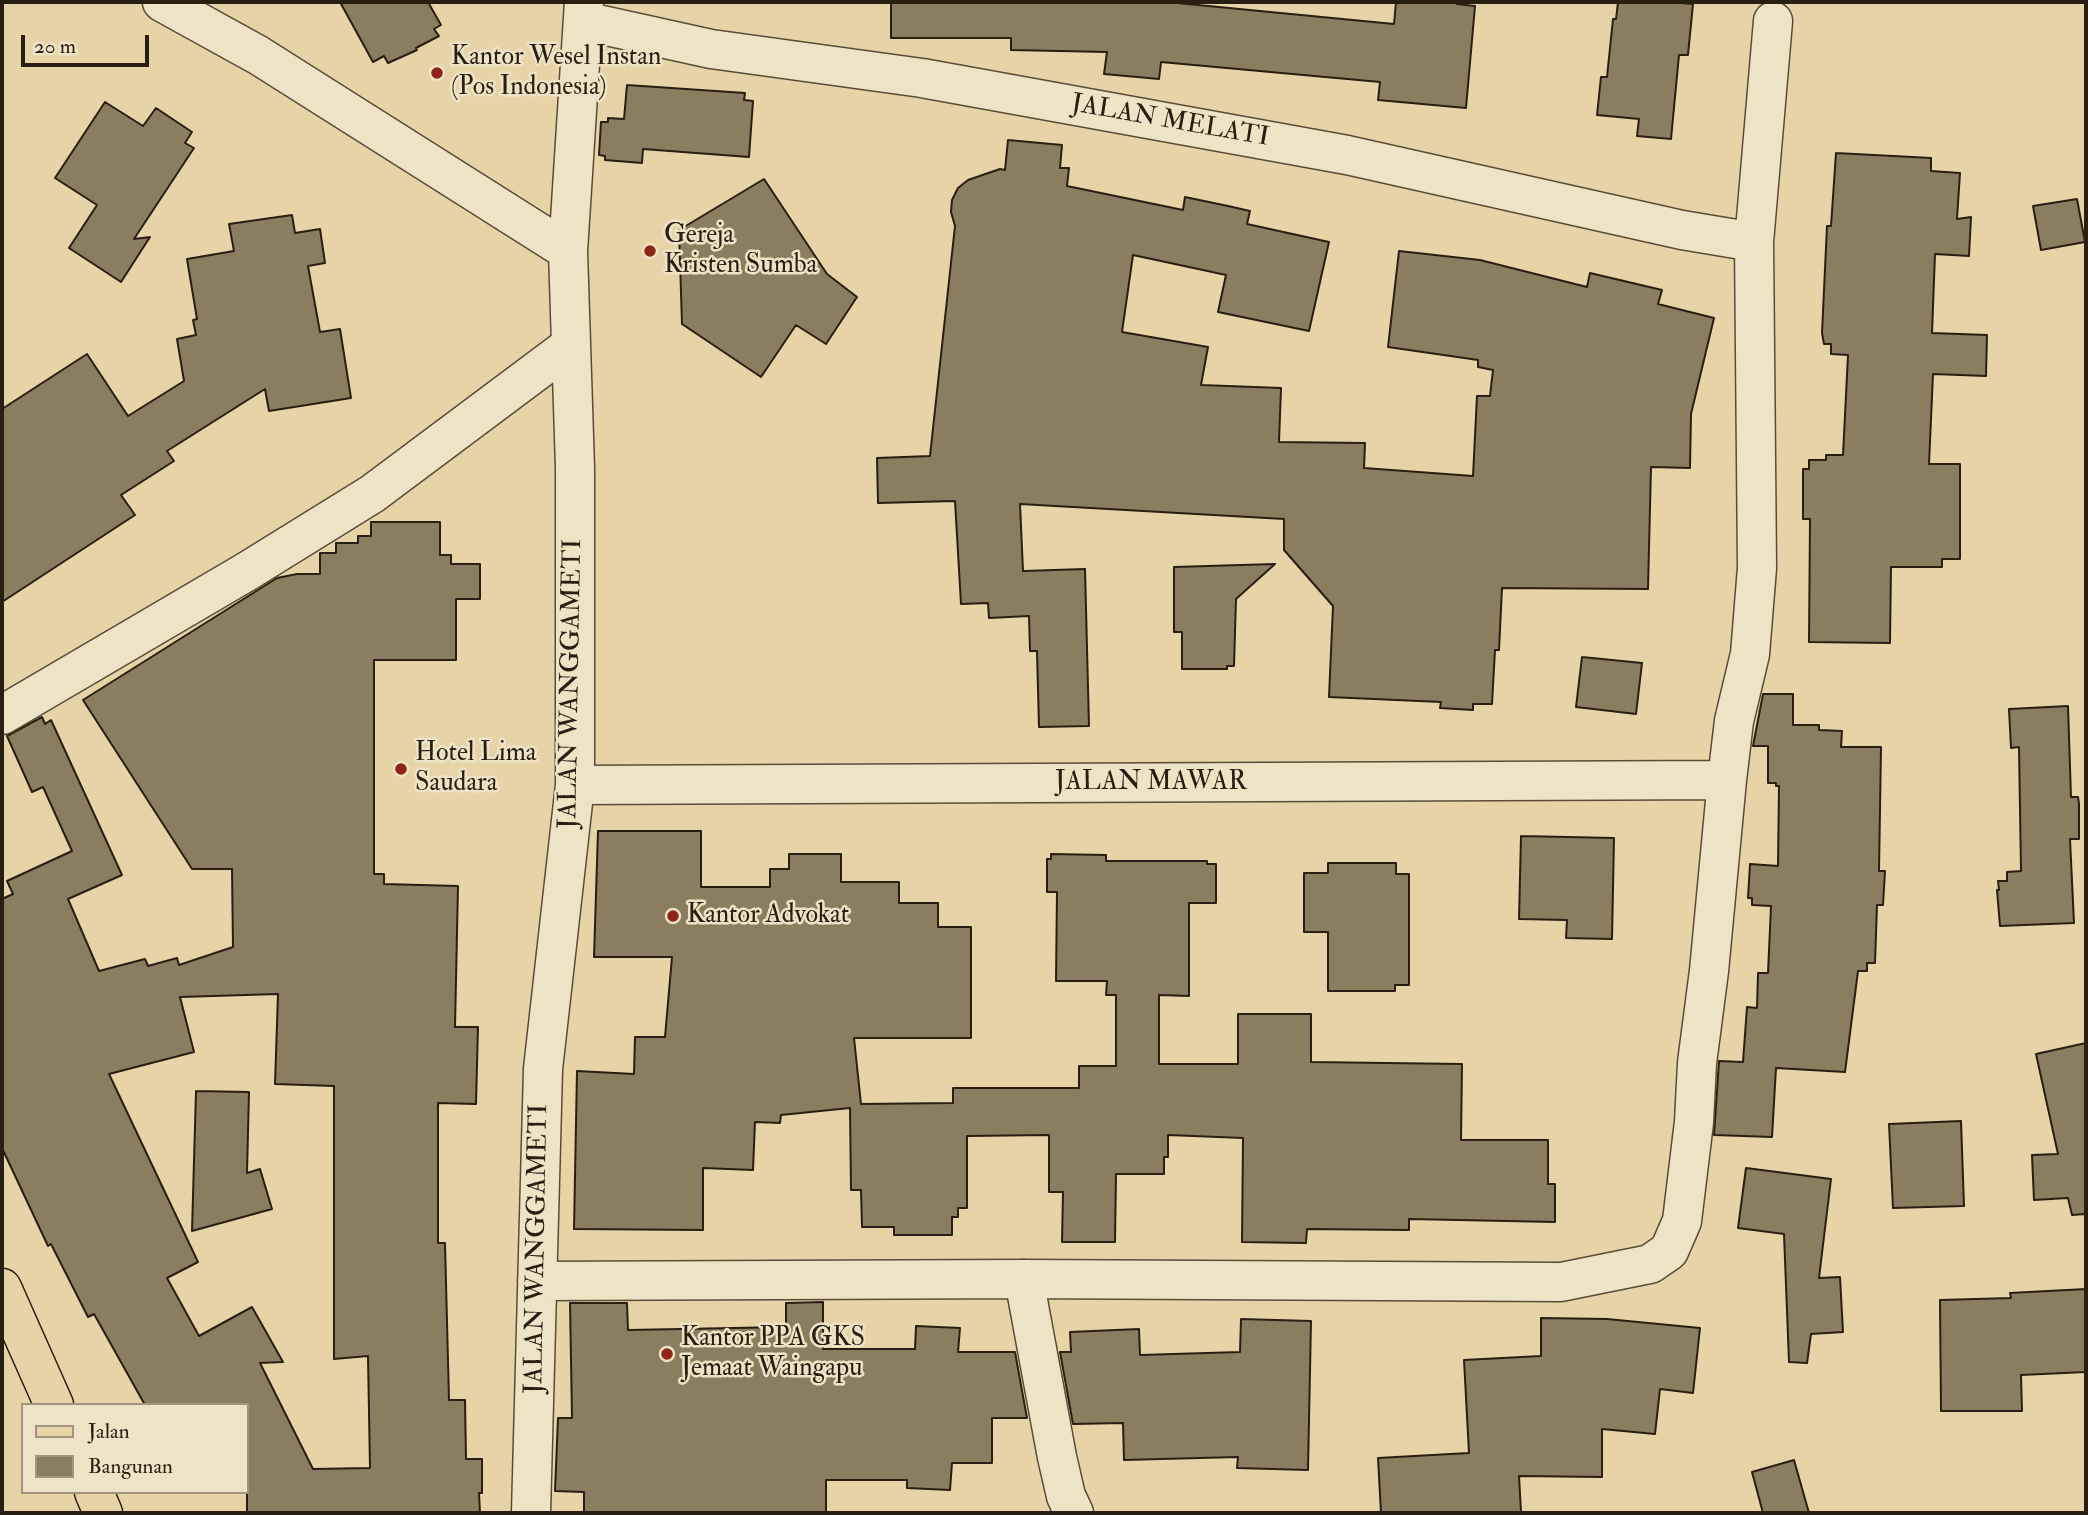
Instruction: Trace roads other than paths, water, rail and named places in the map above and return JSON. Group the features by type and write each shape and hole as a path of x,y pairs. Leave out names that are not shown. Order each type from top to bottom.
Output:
{"main road":[{"path":"2,1287 53,1403"},
{"path":"95,1494 103,1513"}],"street":[{"path":"162,2 258,55 568,251"},
{"name":"JALAN WANGGAMETI","path":"531,1513 543,1069 575,785 575,468 568,251 584,12"},
{"name":"JALAN MELATI","path":"584,12 711,49 922,78 1347,155 1682,230 1754,242"},
{"path":"537,1281 1024,1279 1561,1282 1650,1265 1669,1251 1682,1221 1734,721 1750,654 1757,568 1754,242 1773,21"},
{"path":"2,715 246,572 372,494 570,346"},
{"name":"JALAN MAWAR","path":"575,785 1727,780"},
{"path":"1024,1279 1057,1457 1066,1496 1074,1513"}],"place":[{"name":"Kantor Wesel Instan (Pos Indonesia)","path":"437,73"},
{"name":"Gereja Kristen Sumba","path":"650,251"},
{"name":"Hotel Lima Saudara","path":"401,769"},
{"name":"Kantor Advokat","path":"673,916"},
{"name":"Kantor PPA GKS Jemaat Waingapu","path":"667,1354"}]}
